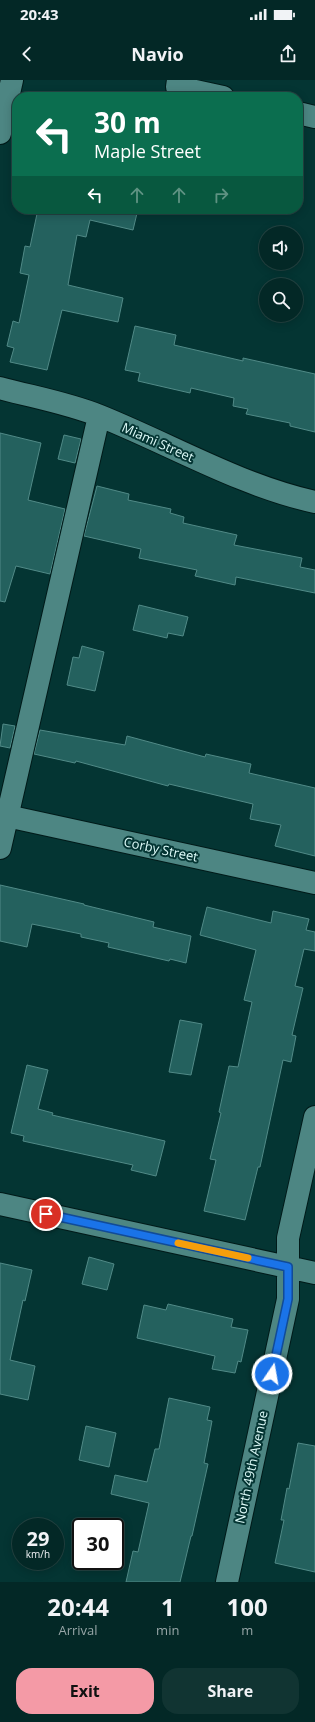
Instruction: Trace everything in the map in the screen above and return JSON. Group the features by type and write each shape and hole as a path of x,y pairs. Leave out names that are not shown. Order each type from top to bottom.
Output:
{"street":[{"path":"0,133 12,80"},
{"path":"178,83 207,92"},
{"path":"303,114 315,117"},
{"name":"Miami Street","path":"0,388 63,404 99,416 268,490 315,502"},
{"path":"0,848 99,416"},
{"name":"Corby Street","path":"7,816 315,883"},
{"name":"North 49th Avenue","path":"227,1582 288,1299 288,1238 315,1117"},
{"path":"0,1204 315,1273"}],"building":[{"path":"37,214 137,214 133,230 90,220 86,237 77,235 68,285 123,298 118,322 62,310 47,370 10,362 14,348 7,346 13,321 19,323 29,275 20,273 25,246 30,247"},
{"path":"135,326 176,335 174,345 243,361 243,358 315,374 315,432 290,426 290,423 246,414 248,409 233,406 234,398 191,388 190,393 138,381 140,373 125,370"},
{"path":"0,433 41,443 28,500 65,509 50,574 16,566 5,602 0,601"},
{"path":"64,435 81,439 75,463 58,459"},
{"path":"97,486 129,494 128,500 171,509 170,513 184,517 183,523 237,535 234,545 302,558 300,567 315,570 315,593 236,577 235,585 195,576 197,570 139,558 141,549 84,536"},
{"path":"139,605 188,617 183,636 168,633 167,638 133,630"},
{"path":"82,646 104,652 95,691 67,685 73,657 79,658"},
{"path":"3,724 15,726 10,748 0,746"},
{"path":"40,730 125,745 127,736 205,757 206,754 251,764 249,773 315,788 315,856 275,846 281,825 250,819 253,804 169,784 168,786 76,761 75,763 34,754"},
{"path":"0,885 154,922 153,927 191,936 186,963 170,959 169,961 108,947 109,943 81,937 81,934 32,924 27,947 0,941"},
{"path":"207,907 271,923 273,911 309,919 306,930 315,932 315,951 304,949 295,986 303,988 292,1035 296,1036 291,1062 283,1060 260,1167 258,1167 245,1220 204,1211 216,1160 210,1159 221,1113 219,1112 229,1066 238,1067 252,1002 244,1000 256,950 200,935"},
{"path":"180,1020 202,1024 191,1075 169,1072"},
{"path":"27,1065 48,1070 38,1109 53,1113 52,1115 165,1141 156,1176 131,1170 133,1165 23,1141 24,1136 11,1133"},
{"path":"89,1257 114,1264 107,1290 82,1284"},
{"path":"0,1263 32,1270 25,1301 23,1300 10,1360 35,1366 28,1400 0,1394"},
{"path":"168,1304 233,1319 231,1327 248,1330 241,1362 238,1361 235,1373 212,1369 215,1356 137,1338 144,1305 166,1310"},
{"path":"169,1398 210,1407 207,1420 212,1421 204,1463 208,1464 192,1536 180,1582 126,1582 133,1551 138,1552 149,1503 111,1494 115,1475 147,1482 155,1449 159,1449"},
{"path":"86,1426 116,1433 109,1467 79,1460"},
{"path":"298,1443 315,1446 315,1572 275,1563 284,1520 281,1520 287,1488 289,1489"}],"slow traffic":[{"path":"178,1243 248,1258"}],"route":[{"path":"46,1214 288,1267 288,1299 272,1374"}]}
